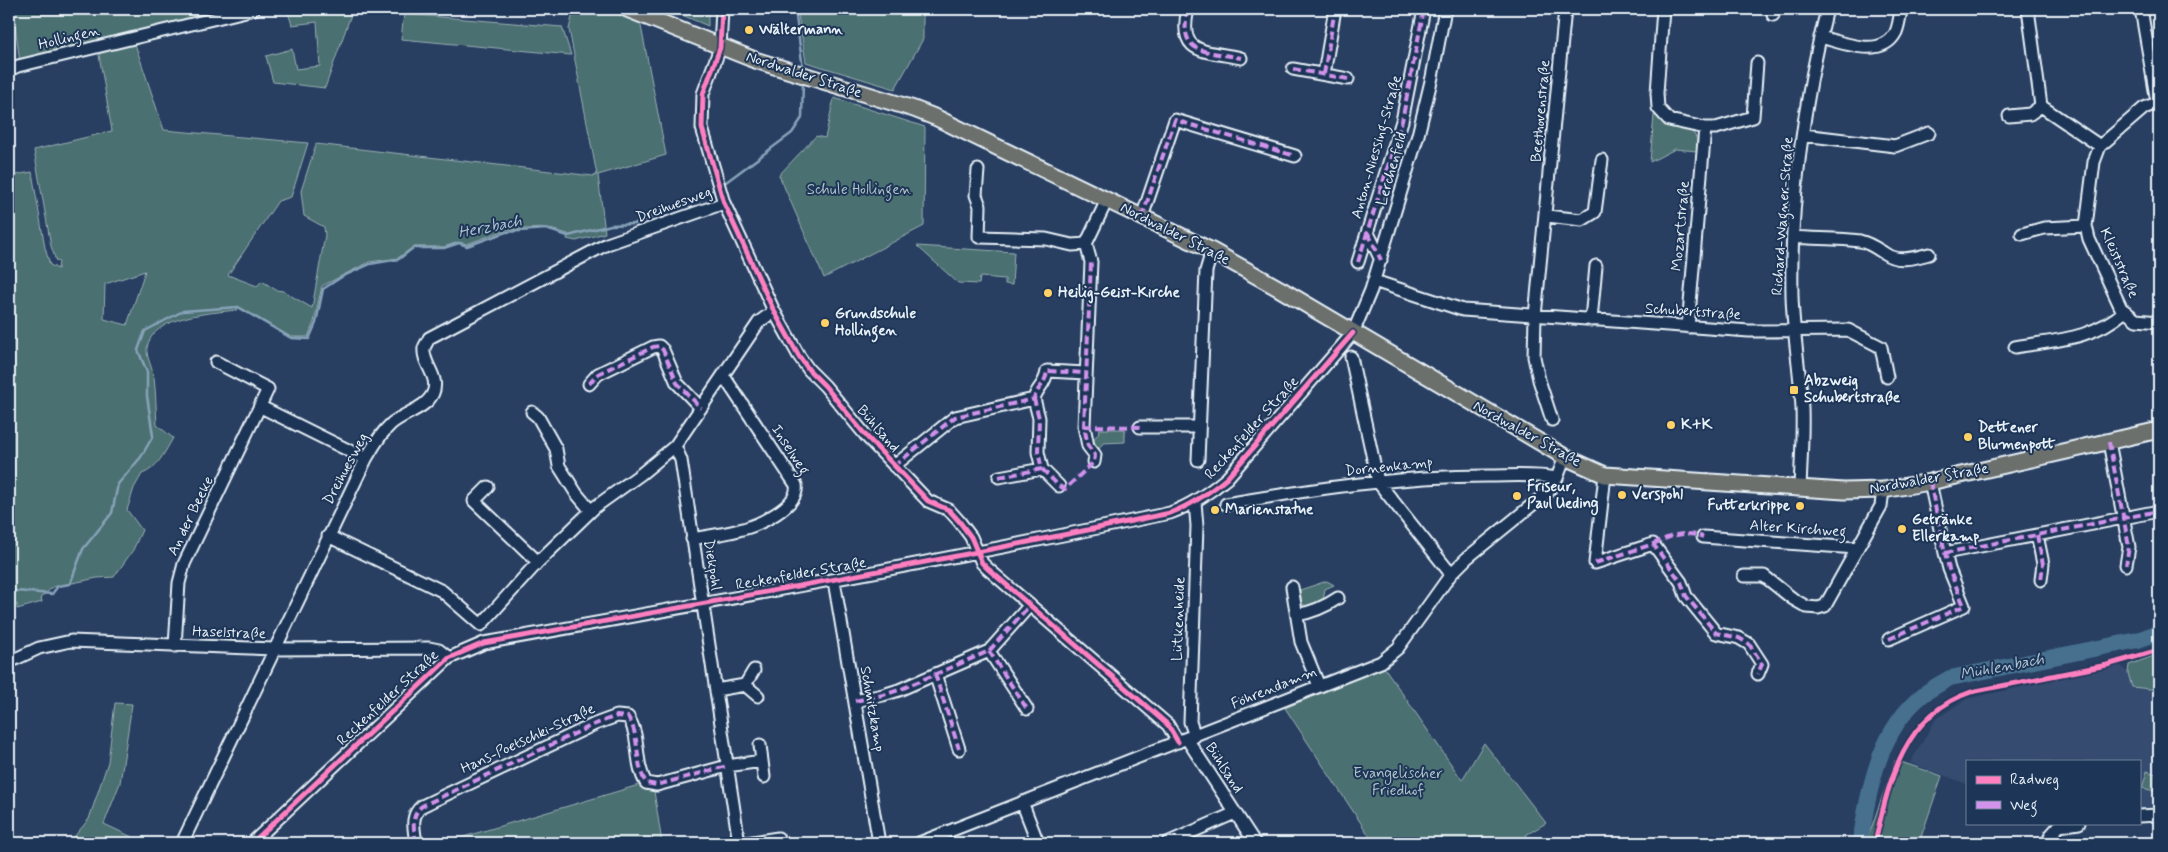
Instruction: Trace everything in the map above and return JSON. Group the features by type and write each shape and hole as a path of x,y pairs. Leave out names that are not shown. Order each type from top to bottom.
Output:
{"main road":[{"name":"Nordwalder Straße","path":"626,9 720,48 793,73 914,109 937,118 1212,252 1280,289 1565,457 1605,475 1844,491 1883,490 1930,482 2159,430"}],"street":[{"name":"Hollingen","path":"9,70 18,66 254,9"},
{"path":"720,48 722,9"},
{"path":"1188,9 1184,25 1187,41 1194,48 1241,58"},
{"path":"1324,74 1336,9"},
{"name":"Anton-Niessing-Straße","path":"1358,262 1402,121 1424,9"},
{"name":"Lerchenfeld","path":"1353,333 1381,260 1423,116 1445,9"},
{"name":"Beethovenstraße","path":"1552,420 1539,380 1534,357 1536,316 1547,216 1565,9"},
{"path":"1662,9 1657,93 1658,108 1669,120 1705,128 1716,128 1753,117 1757,63"},
{"name":"Richard-Wagner-Straße","path":"1800,488 1802,409 1793,330 1793,237 1802,135 1827,9"},
{"path":"1820,37 1867,48 1879,46 1890,41 1897,30 1901,9"},
{"path":"2028,9 2041,106 2100,146 2144,108 2158,102 2141,9"},
{"name":"Bühlsand","path":"720,48 703,94 701,110 702,128 722,198 774,311 799,356 809,370 894,466 928,501 949,510 971,537 982,563 987,568 1168,726 1187,739 1255,843"},
{"path":"1294,69 1348,79"},
{"path":"2009,116 2030,114 2041,106"},
{"path":"1142,217 1175,120 1295,156"},
{"name":"Mozartstraße","path":"1688,327 1705,128"},
{"path":"1802,135 1895,146 1929,133"},
{"name":"Kleiststraße","path":"2100,146 2094,162 2086,226 2089,239 2121,308 2136,320 2159,322"},
{"path":"1547,216 1582,220 1595,212 1602,160"},
{"path":"978,170 976,195 980,206 978,237 1046,239 1072,245 1086,244"},
{"name":"Dreihuesweg","path":"182,843 366,459 382,434 392,423 428,401 434,391 434,378 424,349 429,338 607,244 722,198"},
{"path":"1094,462 1095,455 1088,446 1084,426 1092,262 1086,244 1107,200"},
{"path":"2022,234 2044,228 2086,226"},
{"path":"1368,233 1381,260"},
{"path":"1793,237 1861,241 1874,246 1886,255 1899,259 1910,259 1929,254"},
{"path":"1198,460 1206,271 1212,252"},
{"path":"1591,320 1596,266"},
{"name":"Schubertstraße","path":"1374,281 1463,310 1749,331 1848,330 1881,347 1887,377"},
{"path":"328,536 442,591 481,625 538,562 591,511 675,446 759,322 774,311"},
{"path":"2015,347 2082,337 2113,322 2125,311"},
{"name":"Reckenfelder Straße","path":"252,843 448,658 484,643 834,581 978,553 1170,513 1195,502 1227,478 1353,333"},
{"path":"589,384 598,374 653,347 659,346 663,350 676,383 701,408"},
{"path":"1351,358 1378,482 1451,574"},
{"name":"An der Beeke","path":"175,646 179,583 184,564 268,389 216,362"},
{"path":"1059,486 1042,469 1038,452 1039,418 1034,399 1035,393 1045,383 1047,371 1086,373"},
{"name":"Inselweg","path":"692,539 740,530 753,525 776,513 793,501 797,490 796,485 723,375"},
{"path":"894,466 955,417 1034,399"},
{"path":"261,407 366,459"},
{"path":"532,412 538,417 556,449 559,466 576,493 591,511"},
{"path":"1140,427 1199,427"},
{"path":"2109,442 2129,547 2126,565"},
{"name":"Diekpohl","path":"675,446 681,460 740,843"},
{"name":"Föhrendamm","path":"919,843 934,841 1022,802 1381,662 1398,648 1451,574 1467,558 1548,492 1557,478 1565,457"},
{"path":"999,477 1042,469"},
{"path":"1605,475 1595,563 1653,544 1681,582 1686,596 1716,633 1739,638 1749,644 1762,664 1758,674"},
{"name":"Dornenkamp","path":"1226,504 1378,482 1453,476 1557,478"},
{"path":"1889,639 1964,606 1949,569 1930,482"},
{"path":"488,487 474,502 538,562"},
{"name":"Alter Kirchweg","path":"1703,538 1856,548 1881,506 1883,490"},
{"name":"Lütkenheide","path":"1187,739 1190,722 1197,526 1195,502"},
{"path":"1946,553 2159,511"},
{"path":"2037,535 2043,564 2041,580"},
{"path":"1744,576 1764,576 1793,599 1807,607 1818,608 1825,606 1829,600 1856,548"},
{"name":"Schmitzkamp","path":"834,581 879,843"},
{"path":"1292,587 1301,642 1319,686"},
{"path":"1297,615 1310,613 1338,598"},
{"path":"855,700 883,695 989,651 1030,605"},
{"name":"Haselstraße","path":"9,662 39,648 71,641 274,649 429,648 439,650 448,658"},
{"path":"989,651 1027,709"},
{"path":"716,690 745,685 754,670"},
{"path":"935,674 959,749"},
{"path":"745,685 758,696"},
{"name":"Hans-Poetschki-Straße","path":"416,843 414,821 416,812 422,806 594,724 618,716 628,717 634,726 640,774 646,783 657,785 727,766"},
{"path":"760,745 764,777"},
{"path":"727,766 762,761"},
{"path":"1022,802 1038,843"},
{"name":"Bühlsand","path":"1168,843 1235,813"},
{"path":"2140,816 2159,815"},
{"path":"2047,843 2050,835 2059,826 2072,824"},
{"path":"746,843 778,838"}],"shaded area":[{"path":"2120,665 2128,673 2132,687 2159,690 2159,815 2140,816 2140,760 1966,760 1966,784 1910,763 1936,719 1966,699"}],"green space":[{"path":"13,9 243,9 20,63"},
{"path":"287,9 353,9 325,88 273,82 266,56 292,49 296,69 320,66 317,22 292,25"},
{"path":"574,9 611,9 640,21 666,155 598,175 605,233 576,241 567,239 568,234 546,228 505,230 467,244 458,242 444,247 413,247 398,258 369,262 322,286 314,322 308,337 291,337 238,306 237,310 199,315 171,322 151,337 147,352 154,378 157,425 173,438 160,459 152,468 142,474 134,488 127,510 142,530 133,550 114,577 97,578 53,587 41,597 42,602 17,609 17,604 9,610 9,176 32,172 45,248 50,265 58,269 59,262 56,261 51,246 34,150 112,131 98,49 134,41 164,130 308,143 291,197 278,201 228,275 257,286 262,281 312,308 325,235 324,227 304,216 301,191 316,144 597,175 569,29","holes":["145,271 127,325 104,319 105,284"]},
{"path":"668,9 708,9 708,26"},
{"path":"797,9 923,9 923,39 895,89 806,62"},
{"path":"9,11 15,64 9,67"},
{"path":"404,14 562,27 571,55 401,39"},
{"name":"Schule Hollingen","path":"834,98 925,127 924,226 824,278 779,175 816,136 825,138"},
{"path":"1654,115 1692,131 1697,139 1697,151 1675,149 1650,162"},
{"path":"917,246 1014,252 1012,285 1005,284 1005,279 980,277 979,284 958,283"},
{"path":"1099,429 1125,429 1125,442 1103,443 1096,453 1089,444 1098,434"},
{"path":"1327,581 1334,585 1325,589 1323,601 1308,607 1302,604 1300,590"},
{"path":"2159,654 2159,690 2132,687 2128,673 2129,665"},
{"name":"Evangelischer Friedhof","path":"1384,667 1462,780 1484,743 1546,823 1526,835 1531,843 1374,843 1285,708"},
{"path":"115,703 132,704 120,783 104,824 145,843 110,843 97,837 92,843 69,843 89,819 108,762"},
{"path":"1895,760 1942,776 1919,843 1866,843"},
{"path":"2147,771 2159,775 2159,792 2142,788"},
{"path":"639,785 654,791 662,843 443,843"}],"waterway":[{"name":"Herzbach","path":"795,9 803,69"},
{"name":"Herzbach","path":"722,185 792,133 802,118 803,80"},
{"name":"Herzbach","path":"9,596 16,591 52,594 58,586 70,584 83,549 112,513 118,484 141,457 153,436 147,396 147,372 138,350 145,331 183,311 238,307 291,338 309,339 316,323 323,289 343,276 370,264 399,259 413,248 444,248 459,243 467,246 506,232 546,229 568,236 611,225 634,224 691,201 717,188"},
{"name":"Mühlenbach","path":"1860,843 1872,782 1886,743 1908,709 1924,694 1950,678 2138,640 2159,632"}],"marked path":[{"path":"1188,9 1186,24 1190,43 1206,51 1241,58"},
{"path":"1324,74 1335,9"},
{"path":"1358,262 1402,121 1424,9"},
{"path":"1293,69 1348,79"},
{"path":"1142,217 1175,120 1295,156"},
{"path":"1368,233 1381,260"},
{"path":"1042,469 1059,486 1065,489 1094,462 1095,455 1088,446 1084,426 1091,262"},
{"path":"589,384 598,374 653,347 659,346 663,350 677,383 701,408"},
{"path":"894,466 955,417 1034,399 1045,380 1047,371 1086,373"},
{"path":"999,477 1042,469 1038,452 1039,418 1034,399"},
{"path":"1084,426 1140,427"},
{"path":"2109,442 2129,547 2126,565"},
{"path":"1930,482 1945,553 2159,511"},
{"path":"1653,544 1683,534 1703,537"},
{"path":"2037,535 2043,564 2041,580"},
{"path":"1595,563 1653,544 1681,582 1686,596 1716,633 1739,638 1749,644 1762,664 1758,674"},
{"path":"1889,639 1964,606 1949,569 1945,553"},
{"path":"855,701 899,690 989,651 1030,605"},
{"path":"989,651 1027,709"},
{"path":"935,674 959,749"},
{"path":"416,843 414,818 422,806 595,724 617,716 628,717 632,725 640,767 646,783 657,785 727,766"}],"cycle path":[{"path":"722,9 720,48 703,94 702,128 724,203 774,311 799,356 867,437 928,501 949,510 959,521 971,537 982,563 1168,725 1178,742"},
{"path":"252,843 449,658 484,643 742,597 1084,531 1178,510 1214,489 1227,478 1353,333"},
{"path":"1875,843 1886,796 1903,753 1914,734 1929,717 1948,703 1971,692 2107,665 2159,650"}],"place":[{"name":"Wältermann","path":"749,30"},
{"name":"Heilig-Geist-Kirche","path":"1048,293"},
{"name":"Grundschule Hollingen","path":"825,323"},
{"name":"Abzweig Schubertstraße","path":"1794,390"},
{"name":"K+K","path":"1671,425"},
{"name":"Dettener Blumenpott","path":"1968,437"},
{"name":"Verspohl","path":"1622,495"},
{"name":"Friseur, Paul Ueding","path":"1517,496"},
{"name":"Futterkrippe","path":"1800,506"},
{"name":"Marienstatue","path":"1215,510"},
{"name":"Getränke Ellerkamp","path":"1902,529"}]}
